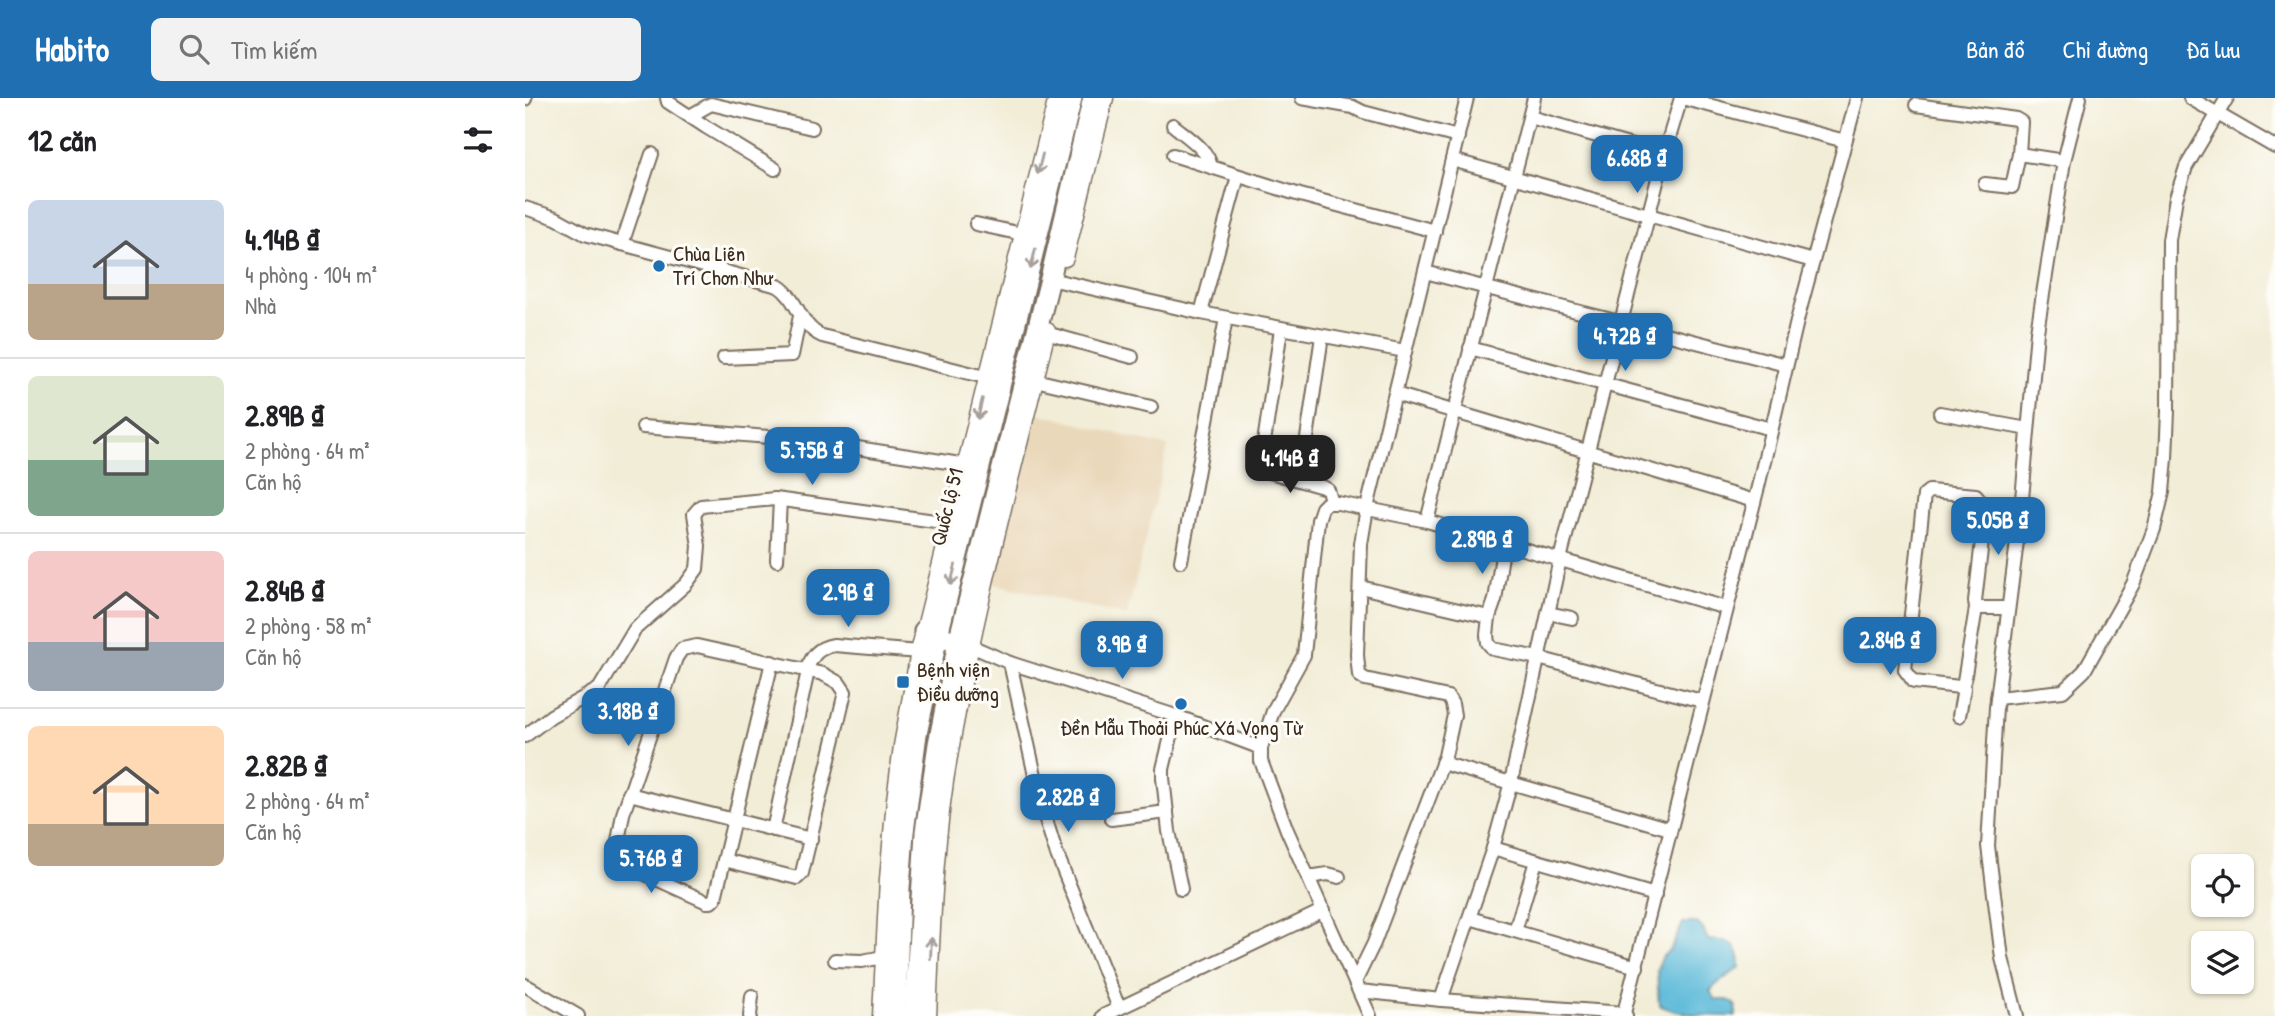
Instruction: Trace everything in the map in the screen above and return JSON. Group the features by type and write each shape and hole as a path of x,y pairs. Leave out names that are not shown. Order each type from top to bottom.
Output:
{"highway":[{"name":"Quốc lộ 51","path":"896,1016 905,820 931,633 995,380 1072,98"},
{"name":"Quốc lộ 51","path":"914,1016 925,832 938,744 1054,281 1093,98"},
{"path":"931,633 964,644"}],"main road":[{"name":"Quốc lộ 51","path":"995,380 1022,234 1056,98"},
{"name":"Quốc lộ 51","path":"928,1016 938,836 964,644 1035,380 1054,281 1105,98"},
{"name":"Quốc lộ 51","path":"881,1016 895,800 902,746 919,652 931,633"}],"street":[{"path":"667,98 668,102 689,116 775,169"},
{"path":"1302,98 1353,103 1363,112 1458,137"},
{"path":"1358,987 1442,763 1454,716 1448,697 1365,679 1359,675 1357,655 1361,544 1367,508 1467,98"},
{"path":"1427,522 1534,98"},
{"path":"1441,1000 1493,848 1511,782 1560,559 1681,98 1845,141"},
{"path":"1358,987 1441,1000 1625,1014 1786,365 1857,98"},
{"path":"2017,1016 2001,958 1988,846 1997,698 2021,510 2037,332 2064,161 2080,98"},
{"path":"2190,98 2275,147"},
{"path":"1997,698 2063,691 2084,671 2133,584 2154,529 2163,492 2167,446 2169,240 2176,198 2186,167 2227,98"},
{"path":"689,116 711,104 812,128"},
{"path":"1916,104 2016,119 2021,122 2019,154 2012,187 1985,184"},
{"path":"1530,117 1664,155"},
{"path":"1173,124 1199,147 1211,167"},
{"path":"622,244 652,154"},
{"path":"2019,154 2064,161"},
{"path":"1173,156 1300,195 1435,231"},
{"path":"1452,160 1813,261"},
{"path":"1201,313 1238,176"},
{"path":"525,208 556,218 602,241 778,286 785,290 813,332 822,336 995,380"},
{"path":"976,224 1022,234"},
{"path":"1425,272 1786,365"},
{"path":"1054,281 1281,329 1405,351"},
{"path":"724,358 792,355 800,316"},
{"path":"1181,561 1226,318"},
{"path":"1263,449 1281,329"},
{"path":"1046,333 1132,356"},
{"path":"1306,445 1322,336"},
{"path":"1470,348 1771,429"},
{"path":"1035,380 1151,407"},
{"path":"1395,394 1754,501"},
{"path":"1940,413 2028,429"},
{"path":"643,427 806,440 974,466"},
{"path":"1266,471 1323,487 1328,490 1332,503"},
{"path":"1959,716 1976,608 1986,507 1976,495 1929,491 1924,495 1905,670 1915,682 1960,687 1962,685"},
{"path":"525,736 551,716 599,689 635,629 686,584 697,569 699,559 694,514 701,506 735,501 780,500 958,524"},
{"path":"777,560 780,500"},
{"path":"1370,1016 1287,830 1263,766 1261,748 1273,711 1304,656 1318,520 1322,508 1332,503 1427,522 1726,608"},
{"path":"1504,543 1487,635 1493,649 1538,658 1702,701"},
{"path":"1360,587 1489,617"},
{"path":"1976,608 2008,608"},
{"path":"1548,613 1572,618"},
{"path":"964,644 1010,663 1176,716 1261,748"},
{"path":"773,830 807,670 814,652 834,645 919,652"},
{"path":"724,860 797,878 802,873 845,692 834,679 807,670 697,646 682,649 676,658 622,814 615,850 615,858 619,862 707,902 715,898 733,821 772,663"},
{"path":"1010,663 1049,830 1082,920 1119,1008"},
{"path":"1176,716 1163,769 1167,812 1181,888"},
{"path":"1442,763 1670,829"},
{"path":"629,794 811,839"},
{"path":"1111,819 1167,812"},
{"path":"1493,848 1655,895"},
{"path":"1515,931 1536,861"},
{"path":"1310,877 1328,874 1339,877"},
{"path":"1103,1016 1324,910"},
{"path":"1470,918 1637,967"},
{"path":"835,960 862,961 883,957"},
{"path":"525,985 577,1016"},
{"path":"750,1016 752,996"}],"shaded area":[{"path":"1033,412 1168,447 1127,616 992,583"}],"water":[{"path":"1683,923 1697,923 1708,940 1732,944 1738,953 1740,967 1710,991 1716,1000 1728,1000 1736,1005 1736,1016 1687,1013 1659,1005 1657,969 1663,956 1671,949"}],"place":[{"name":"Chùa Liên Trí Chơn Như","path":"659,266"},
{"name":"Bệnh viện Điều dưỡng","path":"903,682"},
{"name":"Đền Mẫu Thoải Phúc Xá Vọng Từ","path":"1181,704"}]}
